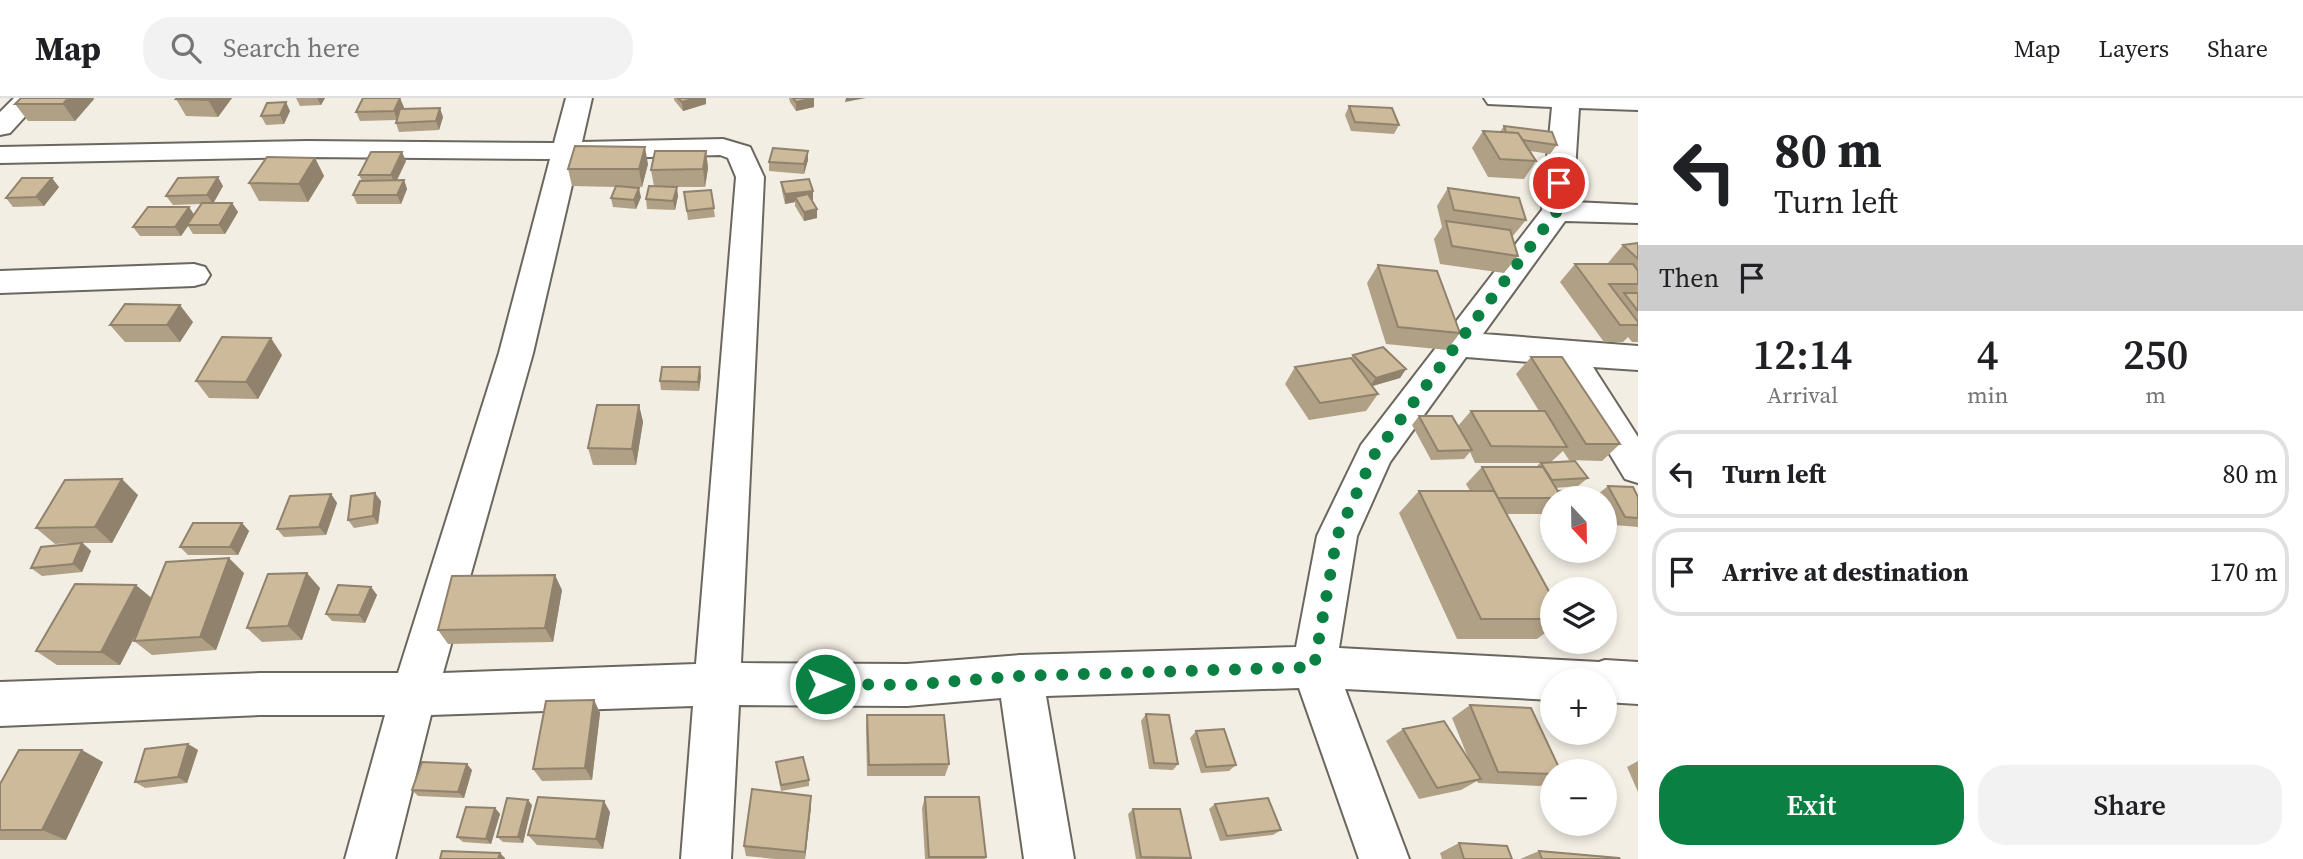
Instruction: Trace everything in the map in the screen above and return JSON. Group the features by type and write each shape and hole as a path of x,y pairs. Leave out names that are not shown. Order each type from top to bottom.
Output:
{"street":[{"path":"0,127 29,98"},
{"path":"370,859 414,694 516,352 579,98"},
{"path":"1497,98 1638,102"},
{"path":"1384,859 1314,667 1337,536 1374,455 1557,211 1566,100"},
{"path":"0,155 307,149 565,151 723,147 740,153 750,177 706,859"},
{"path":"1557,211 1638,214"},
{"path":"0,282 194,275"},
{"path":"1458,344 1638,358"},
{"path":"1564,352 1638,468"},
{"path":"0,704 260,694 414,694 716,684 907,685 1020,676 1314,667 1540,678"},
{"path":"1020,676 1049,859"},
{"path":"1617,682 1638,683"}],"building":[{"path":"21,98 68,98 63,104 15,104"},
{"path":"177,98 209,98 208,100"},
{"path":"363,98 400,98 394,111 356,112"},
{"path":"678,98 695,98 682,102"},
{"path":"793,98 814,98 796,102"},
{"path":"286,102 280,115 261,116 267,103"},
{"path":"1349,106 1392,108 1399,125 1355,122"},
{"path":"440,108 436,121 396,123 400,109"},
{"path":"1504,126 1552,132 1557,145 1523,140 1518,133 1506,132"},
{"path":"1483,131 1518,133 1536,161 1500,159"},
{"path":"575,146 645,147 639,169 568,169"},
{"path":"773,148 808,151 804,164 769,162"},
{"path":"655,151 706,151 703,169 651,170"},
{"path":"371,152 402,152 391,175 359,175"},
{"path":"267,157 315,158 299,184 249,183"},
{"path":"218,177 207,195 166,196 178,178"},
{"path":"22,178 52,178 36,197 6,198"},
{"path":"809,179 813,191 785,194 781,182"},
{"path":"404,180 397,195 353,195 360,181"},
{"path":"616,186 639,188 634,200 611,198"},
{"path":"649,186 677,187 673,201 646,199"},
{"path":"1448,188 1519,198 1526,220 1454,210"},
{"path":"711,190 714,208 687,211 684,192"},
{"path":"808,194 817,209 804,212 795,197"},
{"path":"202,203 232,203 219,225 187,225"},
{"path":"148,207 189,207 175,227 133,227"},
{"path":"1446,221 1510,230 1518,256 1452,246"},
{"path":"1638,243 1638,259 1623,245"},
{"path":"1575,264 1633,264 1638,271 1638,284 1609,284 1638,325 1620,325"},
{"path":"1378,265 1437,271 1460,333 1398,327"},
{"path":"1624,293 1638,293 1638,311"},
{"path":"125,304 180,305 167,325 110,325"},
{"path":"222,337 271,338 246,382 196,381"},
{"path":"1383,347 1406,369 1376,378 1353,355"},
{"path":"1531,357 1562,357 1620,444 1586,444"},
{"path":"1351,358 1378,394 1320,403 1295,367"},
{"path":"662,367 700,367 698,382 660,381"},
{"path":"597,405 639,405 632,449 588,448"},
{"path":"1471,411 1545,411 1567,447 1491,446"},
{"path":"1419,416 1452,416 1472,450 1438,451"},
{"path":"1575,461 1588,478 1552,480 1541,463"},
{"path":"1482,467 1543,467 1555,486 1540,486 1540,498 1498,498"},
{"path":"122,479 95,527 36,528 65,480"},
{"path":"1617,486 1633,487 1638,497 1638,518 1625,517 1617,502"},
{"path":"1419,491 1494,491 1541,577 1540,619 1481,619"},
{"path":"375,493 373,516 348,520 351,496"},
{"path":"331,494 319,527 277,529 290,496"},
{"path":"193,523 242,523 230,547 180,547"},
{"path":"82,543 73,564 31,568 41,547"},
{"path":"229,558 200,637 134,641 166,562"},
{"path":"307,573 288,626 247,628 268,574"},
{"path":"555,575 545,628 438,630 452,576"},
{"path":"75,584 136,585 101,652 36,651"},
{"path":"338,585 371,587 359,615 326,614"},
{"path":"594,700 585,768 533,769 546,701"},
{"path":"1470,705 1531,708 1540,727 1540,745 1548,745 1555,759 1540,759 1540,774 1498,772"},
{"path":"1146,714 1169,715 1178,764 1154,763"},
{"path":"867,715 944,715 949,764 869,765"},
{"path":"1444,721 1481,779 1437,788 1403,729"},
{"path":"1224,729 1236,765 1206,767 1196,731"},
{"path":"188,744 178,777 135,782 145,749"},
{"path":"19,750 82,750 42,830 0,830 0,784"},
{"path":"803,757 809,780 781,785 776,762"},
{"path":"422,762 467,764 458,792 412,790"},
{"path":"752,789 811,796 805,852 744,846"},
{"path":"538,797 604,801 596,839 528,835"},
{"path":"925,797 979,797 986,857 929,857"},
{"path":"507,798 528,800 518,837 497,837"},
{"path":"1268,798 1281,830 1227,836 1215,804"},
{"path":"466,807 495,808 486,839 457,837"},
{"path":"1133,809 1180,809 1191,858 1141,857"},
{"path":"1459,843 1507,846 1512,859 1464,859"},
{"path":"442,851 500,853 498,859 440,859"},
{"path":"1539,851 1619,858 1620,859 1542,859"}],"route":[{"path":"825,684 907,685 1020,676 1314,667 1337,536 1374,455 1557,211 1559,183"}]}
